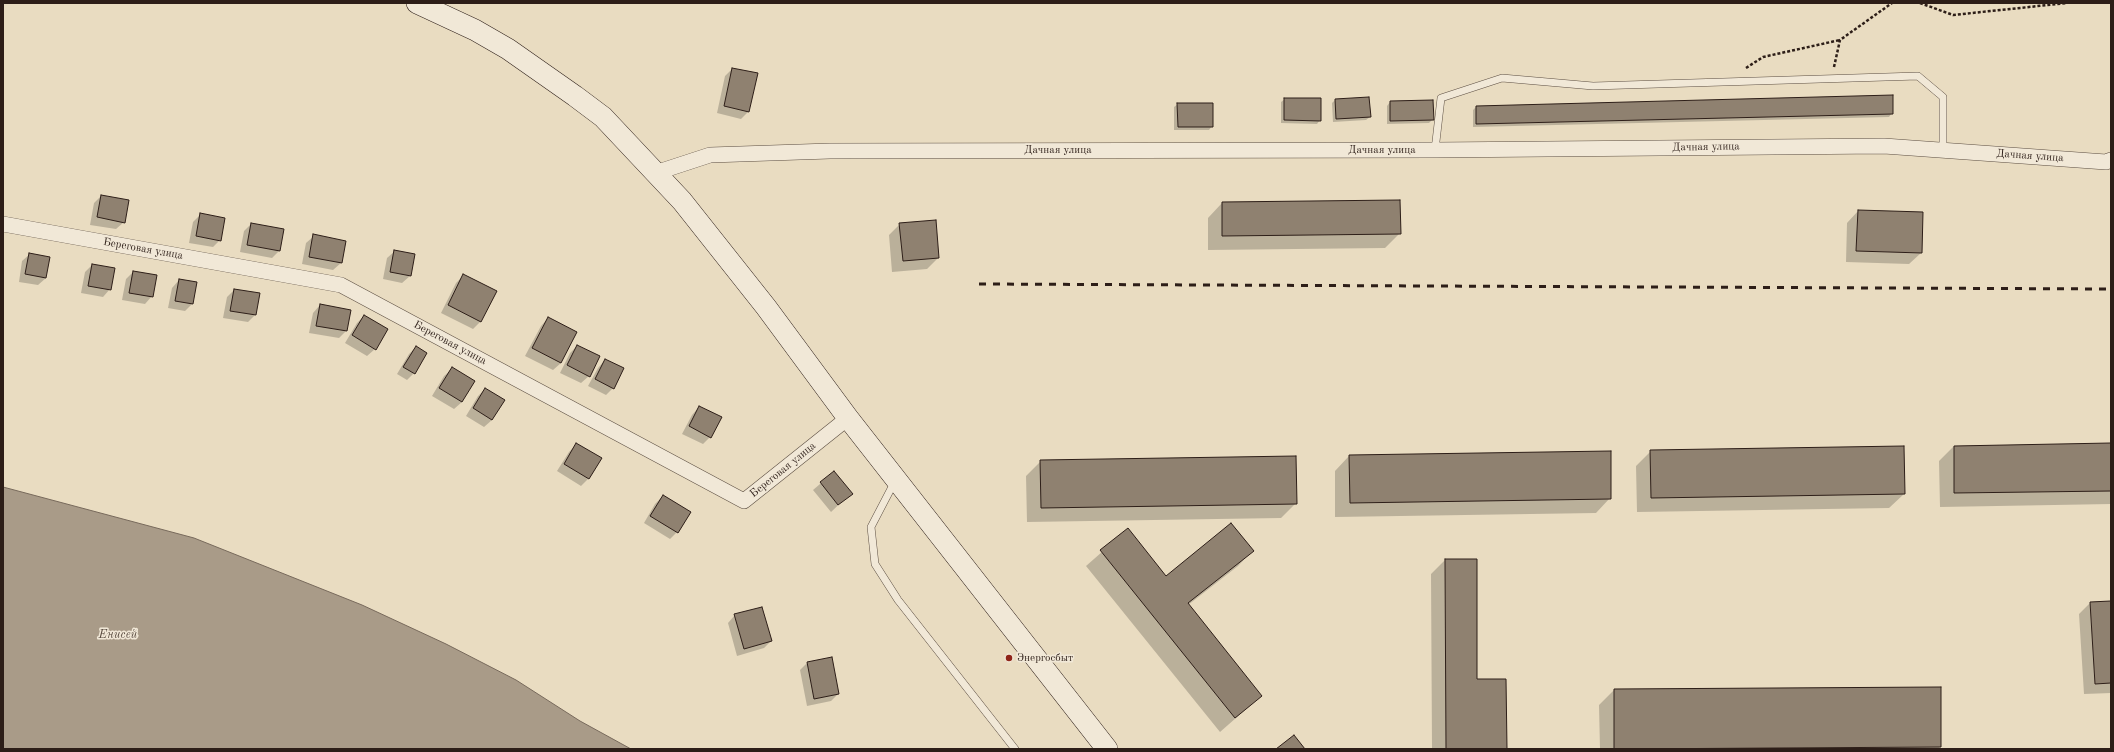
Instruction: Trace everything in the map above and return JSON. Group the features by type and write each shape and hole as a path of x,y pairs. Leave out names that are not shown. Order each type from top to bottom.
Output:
{"main road":[{"path":"417,3 475,30 542,71 603,117 655,173 717,244 766,307 848,418 1107,749"}],"street":[{"name":"Дачная улица","path":"655,173 710,155 838,151 1435,150 1884,146 2106,162 2111,160"},
{"name":"Береговая улица","path":"3,224 341,285 744,501 848,418"}],"lane":[{"path":"1435,150 1441,98 1502,78 1593,86 1918,76 1943,97 1943,150"},
{"path":"896,479 871,527 875,564 898,600 1015,749"}],"path":[{"path":"1725,82 1763,57 1840,40 1892,3"},
{"path":"1920,3 1953,15 2067,3"},
{"path":"1832,79 1840,40"}],"water":[{"name":"Енисей","path":"3,487 194,538 362,605 446,644 516,680 580,721 631,749 3,749"}],"building":[{"path":"732,68 758,73 749,112 724,106"},
{"path":"1893,95 1893,114 1476,124 1476,106"},
{"path":"1369,97 1371,117 1336,119 1335,99"},
{"path":"1284,98 1321,98 1321,121 1284,120"},
{"path":"1433,100 1434,120 1390,121 1390,101"},
{"path":"1177,103 1213,103 1213,127 1178,127"},
{"path":"101,195 129,200 125,223 97,217"},
{"path":"1400,200 1401,234 1222,236 1222,202"},
{"path":"1858,210 1923,212 1922,253 1856,251"},
{"path":"200,213 225,218 221,241 196,236"},
{"path":"936,220 939,258 903,261 899,223"},
{"path":"251,223 284,229 280,251 247,245"},
{"path":"313,234 346,241 342,263 309,257"},
{"path":"394,250 415,254 411,276 390,272"},
{"path":"29,253 50,257 46,278 25,274"},
{"path":"92,264 115,268 111,290 88,286"},
{"path":"133,271 157,275 153,297 129,293"},
{"path":"463,274 497,291 481,322 448,305"},
{"path":"179,279 197,282 193,304 175,301"},
{"path":"234,289 260,293 256,315 230,311"},
{"path":"320,304 351,310 347,331 316,326"},
{"path":"364,315 388,329 376,350 352,335"},
{"path":"548,317 577,332 561,363 532,348"},
{"path":"577,345 600,356 590,377 567,365"},
{"path":"416,346 427,353 415,374 403,367"},
{"path":"605,359 624,368 614,389 595,379"},
{"path":"452,367 475,381 462,402 439,388"},
{"path":"485,388 505,400 492,420 473,408"},
{"path":"699,406 722,417 711,438 689,426"},
{"path":"576,443 602,458 589,479 564,464"},
{"path":"2111,443 2111,491 1954,493 1954,446"},
{"path":"1904,446 1905,494 1651,498 1650,450"},
{"path":"1611,451 1611,499 1350,503 1349,455"},
{"path":"1296,456 1297,504 1041,508 1040,460"},
{"path":"834,471 853,494 838,505 820,482"},
{"path":"663,495 691,512 678,533 650,516"},
{"path":"1231,523 1254,551 1188,603 1262,696 1235,718 1100,550 1128,528 1166,576"},
{"path":"1445,559 1477,559 1477,679 1506,679 1507,749 1446,749"},
{"path":"2111,601 2111,683 2095,684 2090,602"},
{"path":"762,607 772,641 744,649 734,614"},
{"path":"832,657 839,694 814,699 807,662"},
{"path":"1941,687 1941,747 1614,749 1614,689"},
{"path":"1294,735 1305,749 1276,749"}],"railway":[{"path":"979,284 2111,289"}],"place":[{"name":"Энергосбыт","path":"1009,658"}]}
